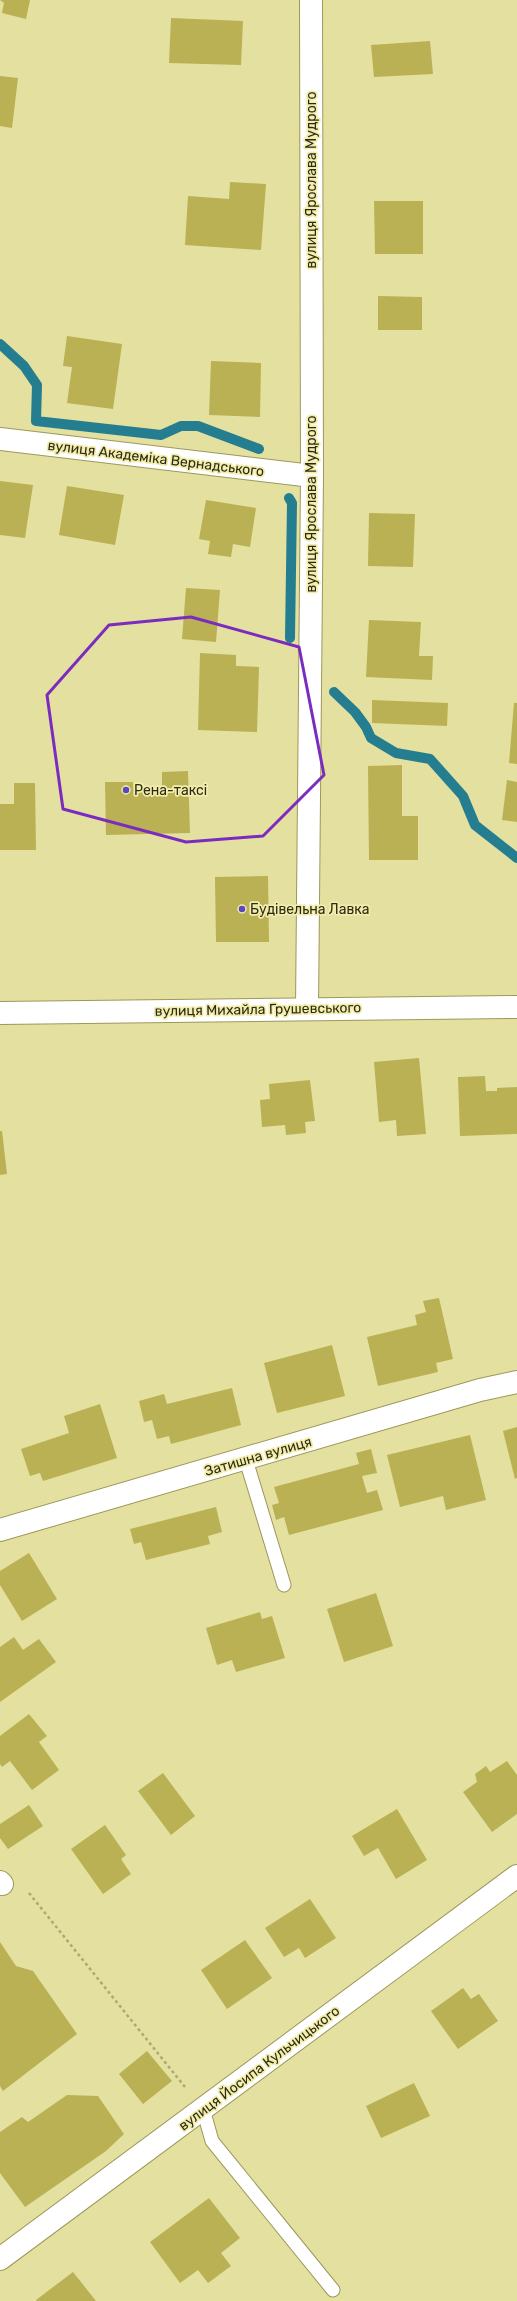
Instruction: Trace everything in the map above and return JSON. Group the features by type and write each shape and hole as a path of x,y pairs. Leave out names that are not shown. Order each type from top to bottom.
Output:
{"street":[{"name":"вулиця Ярослава Мудрого","path":"307,1008 312,476 311,0"},
{"name":"вулиця Академіка Вернадського","path":"0,439 312,476"},
{"name":"вулиця Михайла Грушевського","path":"0,1013 307,1008 517,1007"},
{"name":"Затишна вулиця","path":"0,1530 246,1460 480,1390 517,1382"},
{"name":"вулиця Йосипа Кульчицького","path":"0,2259 517,1876"}],"lane":[{"path":"246,1460 284,1585"},
{"path":"203,2109 212,2141 333,2290"}],"path":[{"path":"1,1883 27,1891 203,2109"}],"highlighted area":[{"path":"191,617 299,647 324,775 263,836 186,842 63,809 47,695 109,625"}],"building":[{"path":"0,0 30,0 26,19 2,13 4,3"},
{"path":"171,18 243,21 241,65 169,63"},
{"path":"430,41 433,74 374,77 371,45"},
{"path":"0,76 18,78 12,128 0,126"},
{"path":"230,182 266,184 261,250 185,245 188,196 229,199"},
{"path":"374,201 423,201 423,254 375,254"},
{"path":"378,296 422,297 422,330 378,330"},
{"path":"67,336 122,344 113,409 67,403 72,367 63,366"},
{"path":"211,361 261,363 260,417 209,415"},
{"path":"0,481 33,485 25,538 0,535"},
{"path":"67,486 124,495 115,545 59,535"},
{"path":"206,500 256,508 250,547 233,544 231,557 208,554 210,541 199,539"},
{"path":"369,513 415,514 413,567 368,566"},
{"path":"186,588 220,590 216,642 182,639"},
{"path":"369,620 421,622 419,656 433,656 432,680 366,677"},
{"path":"200,653 236,655 236,666 259,667 257,732 198,730"},
{"path":"372,700 448,703 447,726 372,723"},
{"path":"514,703 517,703 517,764 509,763"},
{"path":"402,765 402,816 418,816 418,860 369,860 368,766"},
{"path":"188,771 190,833 106,835 105,782 133,782 134,790 162,790 162,772"},
{"path":"507,780 517,782 517,822 502,820"},
{"path":"14,783 35,783 36,850 0,850 0,804 14,804"},
{"name":"Будівельна Лавка","path":"268,876 269,942 216,942 215,877"},
{"path":"419,1058 426,1134 397,1136 396,1120 379,1122 374,1062"},
{"path":"485,1076 486,1091 497,1091 497,1088 517,1087 517,1134 460,1136 458,1077"},
{"path":"310,1080 315,1121 305,1122 306,1133 286,1135 285,1125 262,1127 260,1100 270,1099 269,1084"},
{"path":"0,1131 2,1131 7,1174 0,1175"},
{"path":"439,1298 453,1359 436,1363 438,1372 378,1386 367,1337 417,1325 415,1315 426,1312 423,1301"},
{"path":"332,1345 345,1396 277,1413 264,1363"},
{"path":"232,1388 241,1425 171,1444 169,1436 157,1439 152,1420 144,1422 139,1401 164,1394 167,1404"},
{"path":"100,1404 117,1458 43,1481 40,1473 30,1476 21,1449 69,1433 64,1416"},
{"path":"517,1427 517,1478 515,1479 503,1431"},
{"path":"470,1435 486,1500 446,1510 443,1496 400,1507 387,1455"},
{"path":"371,1449 377,1473 362,1476 367,1493 377,1490 383,1510 289,1535 284,1517 276,1520 272,1505 279,1503 274,1487 359,1464 356,1453"},
{"path":"216,1507 222,1532 208,1536 210,1544 146,1560 141,1542 134,1544 130,1529"},
{"path":"29,1553 57,1599 22,1621 0,1585 0,1571"},
{"path":"376,1593 393,1646 344,1662 327,1609"},
{"path":"260,1612 262,1619 272,1616 285,1658 236,1672 232,1660 217,1665 206,1628"},
{"path":"14,1637 23,1650 39,1639 56,1662 0,1702 0,1647"},
{"path":"29,1714 47,1736 39,1742 59,1770 32,1790 10,1761 2,1767 0,1764 0,1736"},
{"path":"507,1761 517,1775 517,1814 492,1832 463,1792 477,1782 475,1774 486,1766 490,1772"},
{"path":"163,1773 195,1816 171,1835 138,1791"},
{"path":"29,1805 43,1826 8,1849 0,1838 0,1824"},
{"path":"397,1809 427,1860 396,1879 378,1848 364,1856 352,1836"},
{"path":"105,1825 126,1855 121,1859 131,1874 103,1894 71,1849"},
{"path":"310,1899 336,1938 305,1958 299,1948 284,1957 265,1928"},
{"path":"245,1940 272,1978 227,2009 201,1970"},
{"path":"0,1942 16,1966 33,1971 77,2034 3,2091 0,2086"},
{"path":"463,1988 471,1999 479,1994 498,2021 458,2049 431,2011"},
{"path":"147,2051 172,2081 143,2104 119,2074"},
{"path":"414,2083 430,2116 381,2138 366,2106"},
{"path":"67,2095 98,2096 124,2134 106,2151 25,2207 0,2173 0,2132 22,2117 28,2122"},
{"path":"209,2198 240,2238 221,2253 231,2266 208,2283 198,2270 180,2283 150,2242"},
{"path":"73,2272 96,2301 36,2300"}],"waterway":[{"path":"0,344 24,366 37,385 36,421 161,435 181,426 198,426 259,449"},
{"path":"289,498 292,503 290,638"},
{"path":"334,692 355,712 366,727 371,738 396,753 430,759 463,796 475,825 517,858"}],"place":[{"name":"Рена-таксі","path":"126,790"},
{"name":"Будівельна Лавка","path":"242,909"}]}
